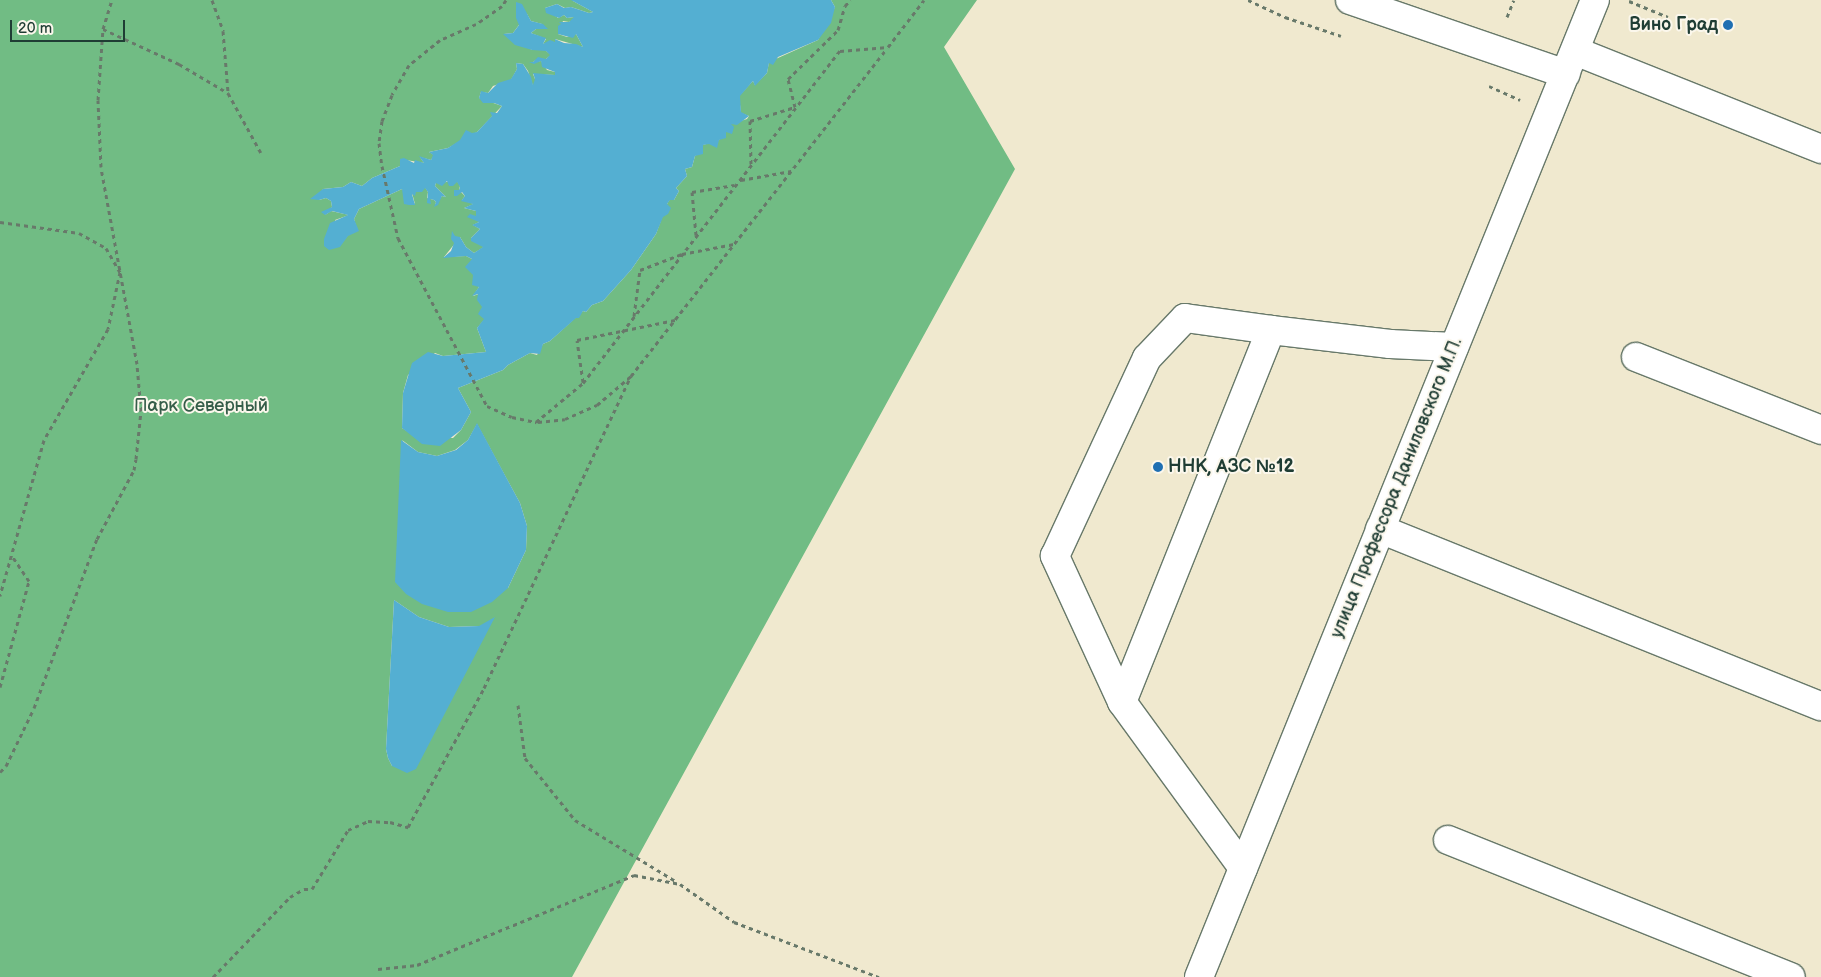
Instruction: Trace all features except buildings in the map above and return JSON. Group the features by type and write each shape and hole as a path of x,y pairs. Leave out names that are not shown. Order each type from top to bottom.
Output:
{"main road":[{"path":"1350,0 1570,63 1821,149"},
{"name":"улица Профессора Даниловского М.П.","path":"1199,977 1595,0"},
{"path":"1243,868 1122,702 1055,556 1147,358 1185,318 1390,344 1454,347"},
{"path":"1122,702 1271,330"},
{"path":"1636,356 1821,430"},
{"path":"1380,529 1821,706"},
{"path":"1448,840 1791,977"}],"path":[{"path":"0,772 6,766 34,708 97,540 134,470 141,411 137,364 101,167 98,100 103,29 112,0"},
{"path":"212,0 223,31 228,93 261,153"},
{"path":"506,0 502,6 476,24 440,40 409,65 392,95 382,121 379,143 382,166 398,238 462,362 487,406 512,417 536,422 565,419 597,405 631,376 924,0"},
{"path":"795,107 788,79 838,30 844,6 850,0"},
{"path":"1248,0 1286,17 1350,38"},
{"path":"1626,0 1668,17"},
{"path":"103,29 179,64 228,93"},
{"path":"536,422 583,383 840,51 888,47"},
{"path":"1486,85 1550,113"},
{"path":"751,164 750,121 795,107"},
{"path":"739,180 792,171"},
{"path":"696,236 692,192 735,185"},
{"path":"0,222 79,233 106,248 120,272 108,329 44,440 0,596"},
{"path":"634,316 640,270 682,254 735,244"},
{"path":"583,383 577,340 675,320"},
{"path":"213,977 290,897 304,889 312,889 348,830 368,821 390,822 408,827 484,688 631,376"},
{"path":"0,687 29,581 12,556"},
{"path":"518,705 525,758 575,820 680,884 734,922 879,977"},
{"path":"378,969 417,966 634,875 680,884"}],"green space":[{"name":"Парк Северный","path":"0,0 579,0 573,1 593,12 589,13 571,7 565,8 557,4 545,8 558,18 564,15 567,18 574,17 575,19 569,22 563,21 558,34 567,37 576,34 583,47 555,39 555,42 543,44 546,39 531,33 536,29 547,29 542,24 531,21 527,14 513,33 504,34 532,50 545,50 551,55 546,59 537,59 533,62 541,61 547,70 555,72 555,75 533,74 535,85 533,86 528,71 523,64 516,63 517,69 511,80 493,86 488,93 481,92 479,98 502,106 477,132 448,148 429,152 434,155 431,160 420,157 424,163 400,159 400,166 372,178 362,186 351,182 343,187 323,189 319,200 326,198 331,201 332,207 325,215 331,211 349,215 335,220 343,241 356,226 354,219 359,209 402,189 415,204 412,193 415,195 415,192 425,187 428,192 427,198 436,202 435,206 442,196 446,197 435,186 436,183 457,181 460,186 459,190 465,196 462,200 474,204 464,208 476,211 479,222 473,225 480,229 471,238 484,247 474,253 466,247 460,237 444,257 466,256 472,259 473,274 479,287 473,296 479,294 485,319 477,328 486,352 443,356 435,353 408,375 403,393 402,428 413,435 453,438 461,430 471,412 458,388 503,370 508,365 530,353 537,355 543,344 550,341 583,311 586,312 592,305 603,301 631,270 656,234 667,204 670,199 674,200 679,191 676,188 687,176 685,169 692,167 695,156 702,149 703,145 719,140 731,124 747,119 749,116 741,113 739,96 753,81 755,85 767,73 769,62 818,40 835,7 831,0 977,0 944,47 1015,169 572,977 0,977","holes":["477,424 520,503 527,526 526,550 508,588 402,440 418,452 437,456 455,450 468,440","394,600 419,617 449,627 479,626 392,766 386,749"]}],"water":[{"path":"571,0 831,0 835,7 831,23 818,40 778,57 773,65 769,63 767,73 755,86 753,81 740,96 741,112 749,116 737,125 731,124 734,127 732,134 726,132 726,138 719,140 717,148 709,144 703,145 703,154 695,156 692,167 685,169 687,176 676,188 679,191 674,200 670,200 667,204 671,208 668,214 663,217 656,234 631,270 603,301 592,305 586,312 583,311 579,318 576,318 550,341 543,344 540,354 530,353 508,365 503,370 458,388 471,412 461,430 440,446 422,444 402,428 403,393 412,363 428,352 443,356 486,352 477,328 484,319 478,314 482,307 477,300 478,294 472,296 479,287 472,285 473,275 465,267 472,259 466,256 443,258 451,251 454,243 451,239 452,231 474,253 483,247 471,241 471,238 480,229 472,225 479,222 467,217 470,214 476,216 476,211 464,208 473,204 461,201 465,196 462,192 454,196 454,190 459,190 460,187 457,182 453,186 449,186 447,181 442,186 436,183 435,186 446,197 442,196 438,205 434,207 436,202 434,200 430,199 431,204 427,203 428,192 425,188 422,192 416,192 415,196 412,194 415,205 404,204 402,189 359,209 354,219 359,231 348,236 340,247 329,250 324,246 324,239 330,223 348,215 332,211 325,215 321,212 332,207 331,201 326,198 319,200 310,199 323,189 343,187 351,182 362,186 372,178 400,166 400,159 404,158 414,163 415,160 424,163 419,156 431,160 433,155 429,152 448,148 460,140 466,130 472,133 477,132 492,116 490,112 497,113 502,106 494,103 483,103 479,98 481,91 488,93 498,83 511,79 517,69 516,63 523,64 531,77 533,85 535,79 533,73 555,75 555,72 542,67 541,61 534,64 529,62 533,62 538,57 546,59 550,55 546,51 532,50 515,45 503,34 513,33 519,25 516,18 516,2 522,4 531,21 543,24 548,29 536,29 531,33 546,38 543,44 550,40 555,42 555,39 583,47 576,34 573,38 558,34 558,26 561,24 559,22 569,22 574,17 567,18 564,15 559,18 546,13 545,8 557,4 564,8 571,7 589,13 593,12"},
{"path":"477,423 520,503 527,526 526,550 508,588 492,602 471,612 448,612 422,604 406,594 395,582 401,440 418,452 437,456 456,450 468,440"},
{"path":"394,600 419,617 449,627 479,626 495,617 416,769 407,773 392,766 386,749"}],"place":[{"name":"Вино Град","path":"1728,25"},
{"name":"ННК, АЗС №12","path":"1158,467"}]}
